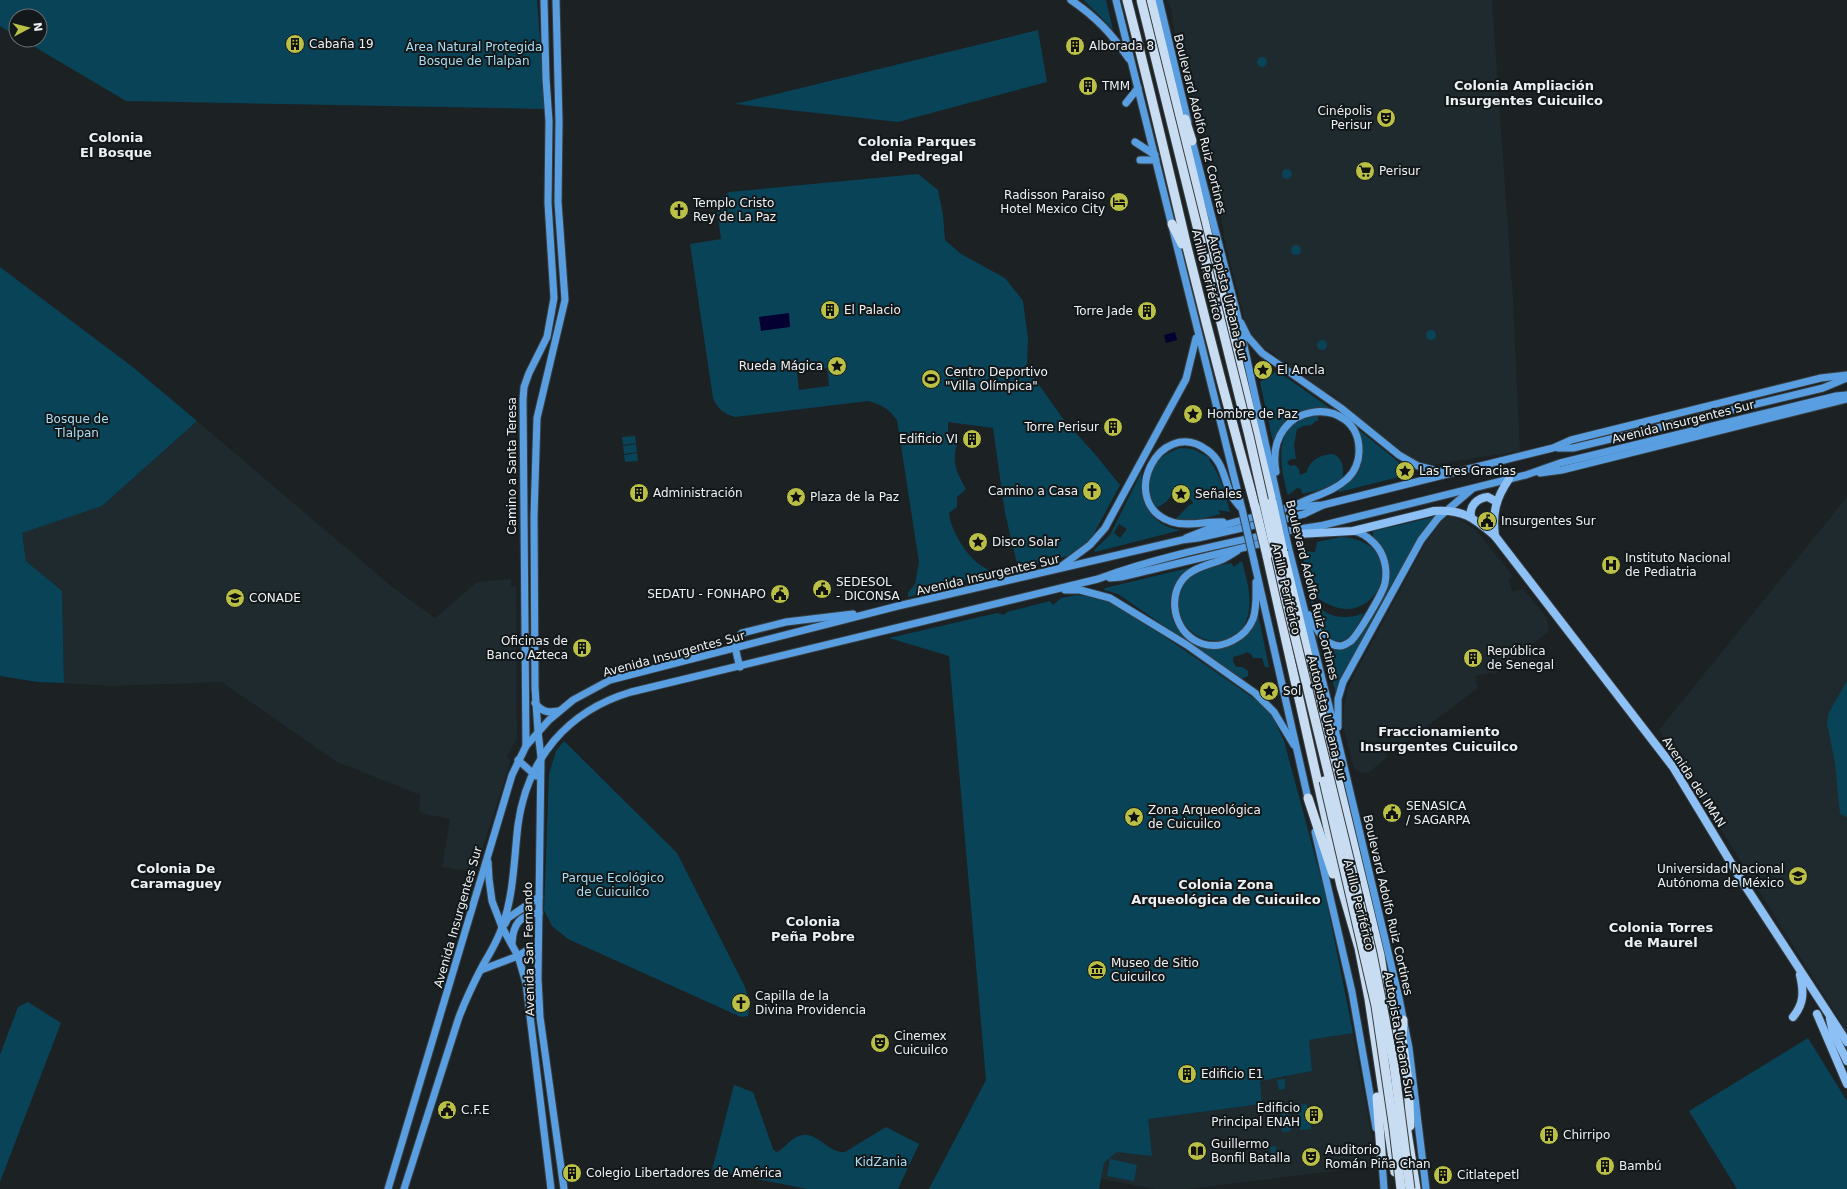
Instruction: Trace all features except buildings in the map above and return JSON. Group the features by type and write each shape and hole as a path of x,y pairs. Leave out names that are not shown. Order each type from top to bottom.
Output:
{"highway":[{"name":"Anillo Periférico","path":"1127,0 1224,395 1255,506 1341,886 1358,948 1373,1030 1397,1189"},
{"name":"Autopista Urbana Sur","path":"1136,0 1245,440 1281,601 1376,1006 1401,1189"},
{"name":"Autopista Urbana Sur","path":"1141,0 1249,436 1286,600 1372,952 1394,1065 1410,1189"},
{"name":"Anillo Periférico","path":"1152,0 1250,408 1276,501 1380,955 1416,1189"},
{"path":"1157,24 1192,141"},
{"path":"1172,224 1181,240 1192,277 1196,284"},
{"path":"1231,298 1236,334 1250,408"},
{"path":"1308,798 1358,948"},
{"path":"1404,1020 1402,1038 1408,1081 1410,1120 1414,1151 1412,1165"},
{"path":"1373,1030 1382,1165"}],"main road":[{"name":"Camino a Santa Teresa","path":"538,732 535,702 534,516 537,418 565,300 558,202 556,0"},
{"path":"1071,0 1097,19 1117,42 1132,64"},
{"path":"1116,0 1156,158 1197,333 1242,509 1298,751 1352,992 1382,1165 1384,1189"},
{"name":"Boulevard Adolfo Ruiz Cortines","path":"1159,0 1192,141 1231,298 1237,314 1276,501"},
{"name":"Camino a Santa Teresa","path":"526,746 524,688 523,400 524,387 529,373 547,337 554,298 548,203 549,121 546,79 547,1"},
{"path":"1126,103 1138,88"},
{"path":"1135,142 1156,158"},
{"path":"1140,160 1156,158"},
{"path":"548,191 553,189 558,192"},
{"path":"548,203 553,206 558,202"},
{"path":"1237,314 1248,337 1255,346 1273,362 1341,408 1399,455 1418,466 1449,474"},
{"path":"1055,571 1090,546 1105,528 1186,380 1197,333"},
{"path":"539,354 551,358"},
{"name":"Avenida Insurgentes Sur","path":"1182,540 1197,533 1229,523 1291,507 1323,505 1553,448 1571,440 1685,411 1821,378 1847,375"},
{"name":"Avenida Insurgentes Sur","path":"1553,448 1573,448 1823,388 1847,378"},
{"name":"Avenida Insurgentes Sur","path":"1526,475 1560,463 1836,396 1847,395"},
{"name":"Avenida Insurgentes Sur","path":"1098,579 1121,576 1244,548 1298,534 1319,526 1509,479 1569,468 1847,399"},
{"path":"1276,501 1279,488 1275,465 1275,454 1278,442 1285,426 1298,416 1312,412 1328,412 1341,417 1352,428 1359,445 1359,454 1353,473 1346,481 1333,489 1291,507"},
{"path":"1229,523 1177,523 1171,522 1158,513 1148,500 1145,488 1147,472 1153,459 1164,449 1172,445 1186,442 1201,446 1218,460 1232,496 1242,509"},
{"path":"1495,536 1493,521 1497,502 1501,490 1509,479"},
{"path":"1337,737 1338,699 1343,682 1429,528 1446,510 1473,488"},
{"path":"1471,517 1471,508 1477,501 1488,497 1497,502"},
{"name":"Avenida Insurgentes Sur","path":"388,1189 460,954 506,790 518,760 526,746 559,711 584,693 610,680 736,649 874,612 1055,571 1182,540 1198,538 1304,514 1323,505"},
{"name":"Avenida del IMAN","path":"1298,534 1353,531 1434,511 1446,510 1456,511 1471,517 1495,536 1673,766 1739,876 1847,1042"},
{"name":"Avenida Insurgentes Sur","path":"404,1189 459,1017 502,927 510,894 521,809 534,772 541,757 556,738 575,720 606,701 631,692 740,667 1098,579 1120,571 1214,546 1296,528 1319,526"},
{"path":"1303,604 1316,628 1328,642 1340,646 1347,643 1354,637 1383,590 1386,572 1384,558 1376,544 1362,534 1353,531"},
{"path":"1244,548 1222,560 1195,570 1186,576 1181,583 1176,594 1175,611 1178,621 1186,633 1204,644 1214,645 1229,642 1244,633 1251,624 1255,612 1256,572"},
{"name":"Boulevard Adolfo Ruiz Cortines","path":"1286,549 1303,604 1337,737 1404,1020 1419,1121 1426,1189"},
{"path":"1054,590 1080,590 1110,598 1187,645 1255,693 1274,712 1298,751"},
{"path":"740,667 735,644 738,636 742,633 752,629 807,618 874,612"},
{"path":"524,688 535,688"},
{"path":"535,702 540,709 544,711 559,711"},
{"name":"Avenida San Fernando","path":"538,732 541,757 539,913 537,944 540,1017 564,1189"},
{"path":"518,760 534,772 540,784"},
{"name":"Avenida San Fernando","path":"489,851 489,887 492,901 502,927 518,956 526,983 550,1189"},
{"path":"502,927 508,918 539,897"},
{"path":"512,943 513,934 520,920 528,914 539,913"},
{"path":"481,970 518,956 537,944"},
{"path":"1793,1017 1798,1011 1803,998 1799,970"},
{"name":"Avenida del IMAN","path":"1829,1013 1833,1033 1847,1061"},
{"path":"1817,1014 1847,1084"}],"shaded area":[{"path":"1167,0 1492,0 1513,300 1520,451 1431,465 1410,459 1352,412 1334,395 1323,391 1302,374 1293,372 1286,365 1280,364 1274,353 1262,348 1246,325 1224,238 1221,212 1208,156 1177,44 1170,5"},
{"path":"789,313 790,327 761,331 759,317"},
{"path":"1175,332 1177,340 1166,343 1164,335"},
{"name":"CONADE","path":"197,421 391,586 435,618 477,582 511,579 511,587 516,587 517,738 507,757 511,760 475,872 442,867 450,819 425,814 419,811 420,795 337,762 222,682 111,686 64,683 62,591 26,561 22,533 102,506"},
{"name":"Universidad Nacional Autónoma de México","path":"1847,497 1847,1032 1659,730"},
{"path":"1451,516 1460,519 1476,530 1513,576 1509,579 1512,591 1523,589 1547,618 1549,628 1548,632 1494,675 1491,673 1475,676 1478,688 1398,748 1386,751 1387,757 1368,773 1359,772 1354,768 1343,726 1344,707 1348,687 1427,540 1441,522"},
{"path":"1353,1033 1377,1166 1187,1189 1156,1189 1101,1179 1104,1163 1117,1152 1148,1119 1262,1104 1259,1081 1312,1071 1308,1040"}],"green space":[{"name":"Área Natural Protegida Bosque de Tlalpan","path":"0,0 537,0 545,109 126,101 37,48 48,48 48,8 8,8 8,31 0,26"},
{"path":"1083,0 1106,0 1113,30 1100,16"},
{"path":"1038,30 1047,82 898,122 735,104"},
{"path":"1260,57 1264,57 1266,58 1266,66 1260,67 1257,64 1257,60"},
{"path":"1285,169 1289,169 1291,170 1291,178 1285,179 1282,176 1282,172"},
{"name":"Centro Deportivo \"Villa Olímpica\"","path":"918,174 938,190 943,215 945,240 961,254 1005,278 1023,301 1028,338 1027,368 1064,420 1120,485 1090,541 1068,556 1018,568 1005,513 993,428 948,422 948,433 959,438 955,453 955,465 966,489 957,497 957,507 949,513 954,531 965,550 980,565 988,570 1001,572 908,597 908,593 915,584 919,562 897,420 891,413 881,405 868,401 735,417 721,410 713,398 690,244 721,239 716,204 729,192","holes":["827,368 829,386 799,390 797,372"]},
{"path":"1294,245 1298,245 1300,246 1300,254 1294,255 1291,252 1291,248"},
{"name":"Bosque de Tlalpan","path":"0,267 134,368 197,421 102,506 22,533 26,561 62,591 64,683 37,682 0,676"},
{"path":"1429,330 1433,330 1435,331 1435,339 1429,340 1426,337 1426,333"},
{"path":"1320,340 1324,340 1326,341 1326,349 1320,350 1317,347 1317,343"},
{"path":"1277,371 1337,413 1316,409 1298,413 1290,417 1278,432 1273,442 1260,382"},
{"path":"1318,416 1318,421 1311,425 1303,426 1297,429 1294,445 1296,459 1291,459 1287,462 1290,466 1295,465 1299,469 1300,475 1307,472 1310,464 1317,458 1333,454 1341,461 1343,472 1342,480 1328,488 1302,494 1301,489 1297,488 1288,495 1282,469 1281,456 1282,444 1286,433 1293,425 1303,419"},
{"path":"1348,421 1402,465 1403,476 1339,492 1338,490 1355,475 1361,462 1362,455 1360,440"},
{"path":"635,436 636,443 623,445 622,437"},
{"path":"636,444 637,452 624,454 623,446"},
{"path":"1180,448 1193,449 1210,458 1209,460 1217,472 1222,485 1230,512 1218,510 1221,514 1201,519 1174,521 1188,506 1193,503 1182,487 1176,490 1166,502 1157,508 1150,495 1149,487 1152,472 1159,460 1170,452"},
{"path":"637,453 638,461 625,462 624,455"},
{"path":"1142,471 1142,492 1148,510 1161,523 1170,528 1181,530 1095,552 1094,550 1110,535","holes":["1119,524 1127,529 1120,538 1114,533"]},
{"path":"1434,517 1422,532 1340,678 1336,694 1322,641 1332,647 1358,637 1377,606 1389,576 1387,557 1382,547 1373,538 1373,531"},
{"path":"1341,537 1363,542 1377,553 1382,567 1381,582 1374,595 1363,605 1348,609 1330,605 1315,595 1308,581 1302,551 1315,552 1317,542"},
{"path":"1242,561 1250,602 1248,615 1242,629 1231,637 1219,641 1206,640 1194,634 1185,624 1179,611 1179,595 1185,582 1191,575 1199,571 1213,566 1232,563 1233,567"},
{"path":"1197,566 1179,580 1172,592 1170,607 1173,621 1181,633 1191,642 1204,647 1217,649 1231,646 1244,638 1252,627 1258,614 1269,667 1265,667 1262,658 1253,658 1251,654 1246,652 1233,657 1236,667 1242,667 1248,671 1248,676 1241,679 1118,594 1104,590 1105,588"},
{"name":"Zona Arqueológica de Cuicuilco","path":"1077,595 1104,599 1118,606 1259,702 1272,715 1284,741 1325,893 1353,1033 1309,1040 1312,1071 1260,1081 1262,1104 1148,1119 1152,1156 1117,1152 1104,1163 1099,1189 929,1189 986,1080 949,656 889,638 997,613 1004,615 1007,612 1050,601 1053,605 1061,598"},
{"path":"1309,595 1320,608 1333,615 1348,617 1364,613 1349,637 1338,642 1331,640 1325,635 1316,618"},
{"path":"1847,681 1847,817 1840,814 1835,763 1827,723 1829,712"},
{"name":"Parque Ecológico de Cuicuilco","path":"564,741 677,853 745,987 750,1004 748,1016 741,1017 568,939 552,926 544,910 549,774 556,751"},
{"path":"28,1002 61,1023 0,1182 0,1055 18,1007"},
{"path":"1808,1038 1847,1101 1847,1189 1737,1189 1689,1111"},
{"path":"1285,1079 1285,1089 1279,1090 1277,1080"},
{"name":"KidZania","path":"734,1085 753,1092 773,1149 776,1152 796,1137 805,1135 817,1139 839,1152 845,1152 886,1127 919,1144 898,1189 807,1189 712,1170"},
{"path":"1307,1104 1311,1129 1300,1130 1297,1105"},
{"path":"1288,1110 1291,1131 1282,1132 1280,1111"},
{"path":"1276,1146 1277,1159 1272,1160 1270,1147"},
{"path":"1110,1159 1137,1165 1134,1181 1107,1176"}],"place":[{"name":"Cabaña 19","path":"295,44"},
{"name":"Alborada 8","path":"1075,46"},
{"name":"TMM","path":"1088,86"},
{"name":"Cinépolis Perisur","path":"1386,118"},
{"name":"Perisur","path":"1365,171"},
{"name":"Radisson Paraiso Hotel Mexico City","path":"1119,202"},
{"name":"Templo Cristo Rey de La Paz","path":"679,210"},
{"name":"El Palacio","path":"830,310"},
{"name":"Torre Jade","path":"1147,311"},
{"name":"Rueda Mágica","path":"837,366"},
{"name":"El Ancla","path":"1263,370"},
{"name":"Centro Deportivo \"Villa Olímpica\"","path":"931,379"},
{"name":"Hombre de Paz","path":"1193,414"},
{"name":"Torre Perisur","path":"1113,427"},
{"name":"Edificio VI","path":"972,439"},
{"name":"Las Tres Gracias","path":"1405,471"},
{"name":"Camino a Casa","path":"1092,491"},
{"name":"Administración","path":"639,493"},
{"name":"Señales","path":"1181,494"},
{"name":"Plaza de la Paz","path":"796,497"},
{"name":"Insurgentes Sur","path":"1487,521"},
{"name":"Disco Solar","path":"978,542"},
{"name":"Instituto Nacional de Pediatria","path":"1611,565"},
{"name":"SEDESOL - DICONSA","path":"822,589"},
{"name":"SEDATU - FONHAPO","path":"780,594"},
{"name":"CONADE","path":"235,598"},
{"name":"Oficinas de Banco Azteca","path":"582,648"},
{"name":"República de Senegal","path":"1473,658"},
{"name":"Sol","path":"1269,691"},
{"name":"SENASICA / SAGARPA","path":"1392,813"},
{"name":"Zona Arqueológica de Cuicuilco","path":"1134,817"},
{"name":"Universidad Nacional Autónoma de México","path":"1798,876"},
{"name":"Museo de Sitio Cuicuilco","path":"1097,970"},
{"name":"Capilla de la Divina Providencia","path":"741,1003"},
{"name":"Cinemex Cuicuilco","path":"880,1043"},
{"name":"Edificio E1","path":"1187,1074"},
{"name":"C.F.E","path":"447,1110"},
{"name":"Edificio Principal ENAH","path":"1314,1115"},
{"name":"Chirripo","path":"1549,1135"},
{"name":"Guillermo Bonfil Batalla","path":"1197,1151"},
{"name":"Auditorio Román Piña Chan","path":"1311,1157"},
{"name":"Bambú","path":"1605,1166"},
{"name":"Colegio Libertadores de América","path":"572,1173"},
{"name":"Citlatepetl","path":"1443,1175"}],"district":[{"name":"Colonia Ampliación Insurgentes Cuicuilco","path":"1524,92"},
{"name":"Colonia El Bosque","path":"116,144"},
{"name":"Colonia Parques del Pedregal","path":"917,148"},
{"name":"Fraccionamiento Insurgentes Cuicuilco","path":"1439,738"},
{"name":"Colonia De Caramaguey","path":"176,876"},
{"name":"Colonia Zona Arqueológica de Cuicuilco","path":"1226,892"},
{"name":"Colonia Peña Pobre","path":"813,928"},
{"name":"Colonia Torres de Maurel","path":"1661,934"}]}
